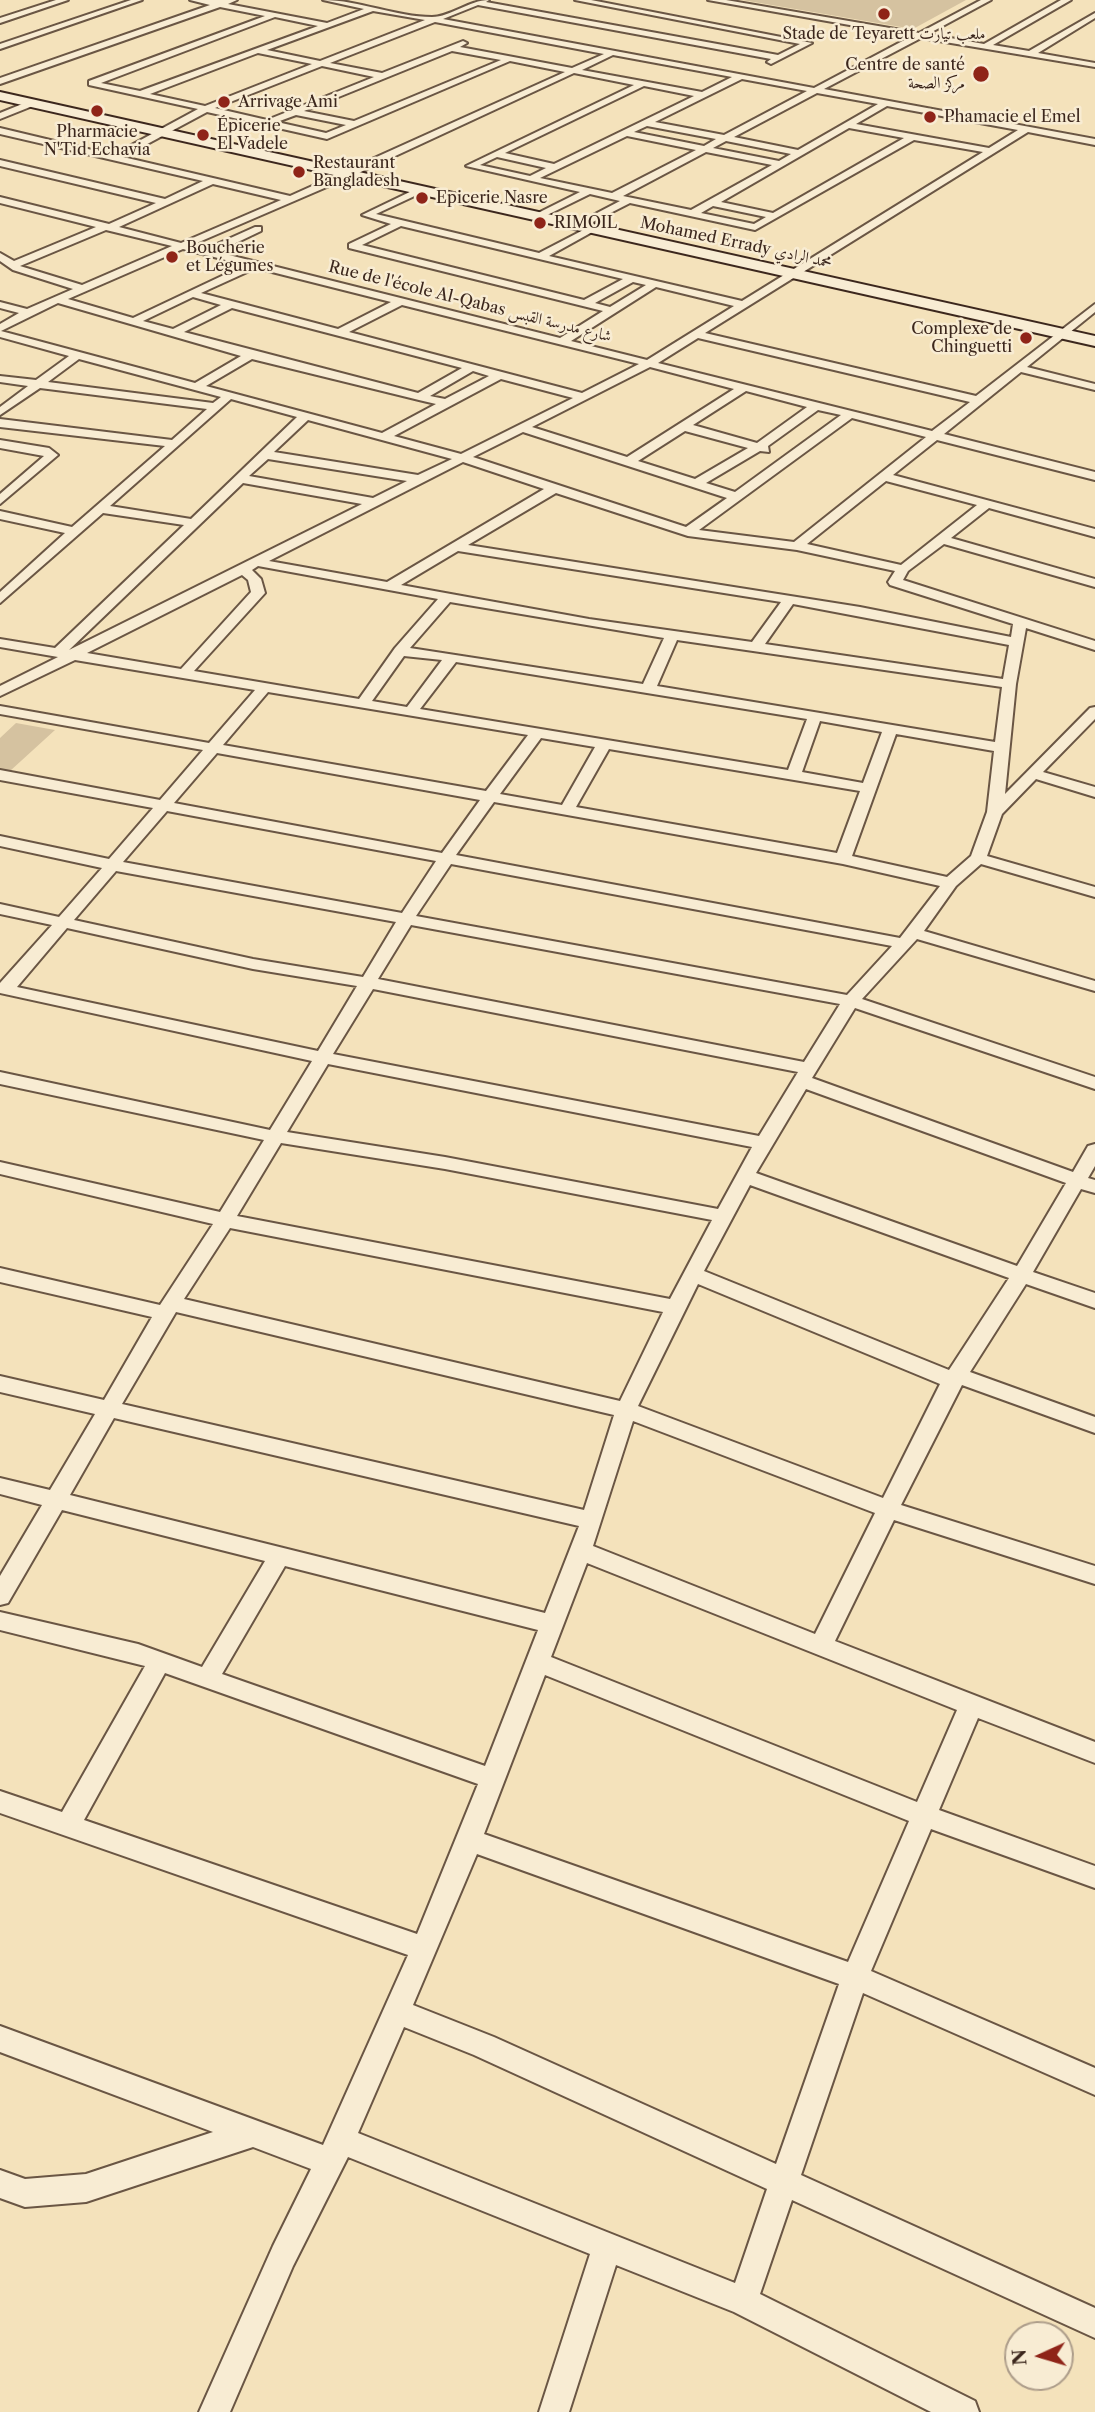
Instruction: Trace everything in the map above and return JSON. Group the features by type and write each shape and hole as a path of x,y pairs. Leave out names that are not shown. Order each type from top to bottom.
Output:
{"street":[{"path":"0,21 64,0"},
{"path":"0,47 138,0"},
{"path":"194,0 229,2 274,15 327,25"},
{"path":"327,0 1095,142"},
{"path":"531,179 808,43 779,35 577,0 541,15"},
{"path":"712,0 1095,65"},
{"path":"611,198 987,0"},
{"path":"984,47 1067,0"},
{"path":"114,158 207,108 481,1 541,15 781,58"},
{"path":"0,81 229,2"},
{"path":"563,19 597,4"},
{"path":"11,6 33,10"},
{"path":"141,94 372,8"},
{"path":"274,15 92,83 326,136 506,60"},
{"path":"1031,54 1095,15"},
{"path":"581,47 624,30"},
{"path":"270,122 494,31"},
{"path":"600,51 643,33"},
{"path":"748,52 779,35"},
{"path":"452,48 703,95"},
{"path":"257,51 384,76"},
{"path":"0,328 29,312 347,175 612,53"},
{"path":"599,76 639,58"},
{"path":"642,84 471,166 748,227 760,226 913,137"},
{"path":"624,93 649,97"},
{"name":"Mohamed Errady محمد الرادي","path":"0,96 1095,341"},
{"path":"661,99 685,104"},
{"path":"0,116 32,103"},
{"path":"692,214 885,104"},
{"path":"296,112 355,124"},
{"path":"647,123 797,152"},
{"path":"846,125 990,151"},
{"path":"0,692 66,655 650,363 1025,130"},
{"path":"0,131 290,199"},
{"path":"834,131 901,143"},
{"path":"626,133 778,163"},
{"path":"495,154 555,167"},
{"path":"0,163 166,202"},
{"path":"13,265 211,181"},
{"path":"418,191 367,215 743,305"},
{"path":"537,217 588,192"},
{"name":"Rue de l'école Al-Qabas شارع مدرسة القبس","path":"0,200 1095,476"},
{"path":"541,256 627,201"},
{"path":"709,202 776,216"},
{"path":"400,223 354,247 611,310"},
{"path":"206,253 258,229"},
{"path":"0,256 13,265 85,289"},
{"path":"132,321 255,264"},
{"path":"585,304 631,279"},
{"path":"561,342 654,285"},
{"path":"192,294 580,396"},
{"path":"60,300 250,355 445,403"},
{"path":"337,334 401,301"},
{"path":"0,305 29,312"},
{"path":"174,333 229,305"},
{"path":"797,546 1095,307"},
{"path":"0,334 80,353 228,396 463,458 688,532 797,546 903,569"},
{"path":"698,335 977,400"},
{"path":"0,412 80,353"},
{"path":"198,386 250,355"},
{"path":"419,397 471,368"},
{"path":"1018,368 1095,387"},
{"path":"383,437 499,375"},
{"path":"0,379 216,407"},
{"path":"630,461 743,388"},
{"path":"0,598 71,531 103,509 228,396"},
{"path":"697,483 759,447 815,406"},
{"path":"688,532 735,496 796,456 850,414"},
{"path":"66,655 195,523 268,455 305,416"},
{"path":"0,423 176,444"},
{"path":"682,426 796,456"},
{"path":"523,428 735,496"},
{"path":"0,444 45,451 52,455 0,500"},
{"path":"268,455 418,479"},
{"path":"882,476 1095,533"},
{"path":"243,479 374,502"},
{"path":"388,587 553,489"},
{"path":"987,504 944,540 903,569 896,583 1095,646"},
{"path":"103,509 195,523"},
{"path":"0,515 71,531"},
{"path":"944,540 1095,583"},
{"path":"458,547 789,600 1018,643"},
{"path":"249,565 672,636 1009,684"},
{"path":"185,673 258,593 249,565"},
{"path":"362,704 400,651 447,597"},
{"path":"755,648 789,600"},
{"path":"214,2412 278,2268 336,2151 469,1840 581,1551 626,1410 676,1307 744,1176 851,1001 910,939 950,883 978,858 995,812 1009,684 1020,623"},
{"path":"648,689 672,636"},
{"path":"0,642 869,788"},
{"path":"400,651 452,657 1002,748"},
{"path":"410,712 452,657"},
{"path":"3,989 65,922 212,746 265,687"},
{"path":"0,710 843,859 950,883"},
{"path":"793,776 815,716"},
{"path":"995,812 1031,773 1092,718"},
{"path":"843,859 891,728"},
{"path":"0,1596 53,1500 370,983 406,919 446,857 537,733"},
{"path":"566,811 604,744"},
{"path":"1031,773 1095,792"},
{"path":"0,775 910,939 1095,986"},
{"path":"0,841 112,865 851,1001 1095,1083"},
{"path":"978,858 1095,891"},
{"path":"4,915 65,922 253,964 370,983 806,1075 1086,1184"},
{"path":"3,989 323,1058 765,1143"},
{"path":"0,1078 276,1137 445,1163 723,1216"},
{"path":"821,1646 955,1378 1021,1276 1086,1184 1095,1150"},
{"path":"0,1168 225,1220 676,1307"},
{"path":"744,1176 1095,1301"},
{"path":"693,1274 955,1378 1095,1425"},
{"path":"0,1275 169,1308 626,1410 888,1509 1095,1576"},
{"path":"0,1384 592,1520"},
{"path":"0,1486 553,1624"},
{"path":"581,1551 1095,1753"},
{"path":"208,1677 279,1557"},
{"path":"0,1621 160,1661 493,1779"},
{"path":"68,1826 160,1661"},
{"path":"538,1662 923,1815 1095,1877"},
{"path":"743,2301 787,2182 855,1977 972,1703"},
{"path":"0,1802 422,1948"},
{"path":"469,1840 855,1977 1095,2082"},
{"path":"397,2011 485,2046 1095,2323"},
{"path":"0,2039 253,2133 336,2151 607,2246 743,2301 964,2412"},
{"path":"0,2184 25,2193 86,2188 253,2133"},
{"path":"554,2412 607,2246"}],"shaded area":[{"name":"Stade de Teyarett ملعب تيارت","path":"742,0 966,0 913,29"},
{"path":"16,723 55,730 10,771 0,769 0,738"}],"place":[{"name":"Stade de Teyarett ملعب تيارت","path":"884,14"},
{"name":"Centre de santé مركز الصحة","path":"981,74"},
{"name":"Arrivage Ami","path":"224,102"},
{"name":"Pharmacie N'Tid Echavia","path":"97,111"},
{"name":"Phamacie el Emel","path":"930,117"},
{"name":"Épicerie El Vadele","path":"203,135"},
{"name":"Restaurant Bangladesh","path":"299,172"},
{"name":"Epicerie Nasre","path":"422,198"},
{"name":"RIMOIL","path":"540,223"},
{"name":"Boucherie et Légumes","path":"172,257"},
{"name":"Complexe de Chinguetti","path":"1026,338"}]}
